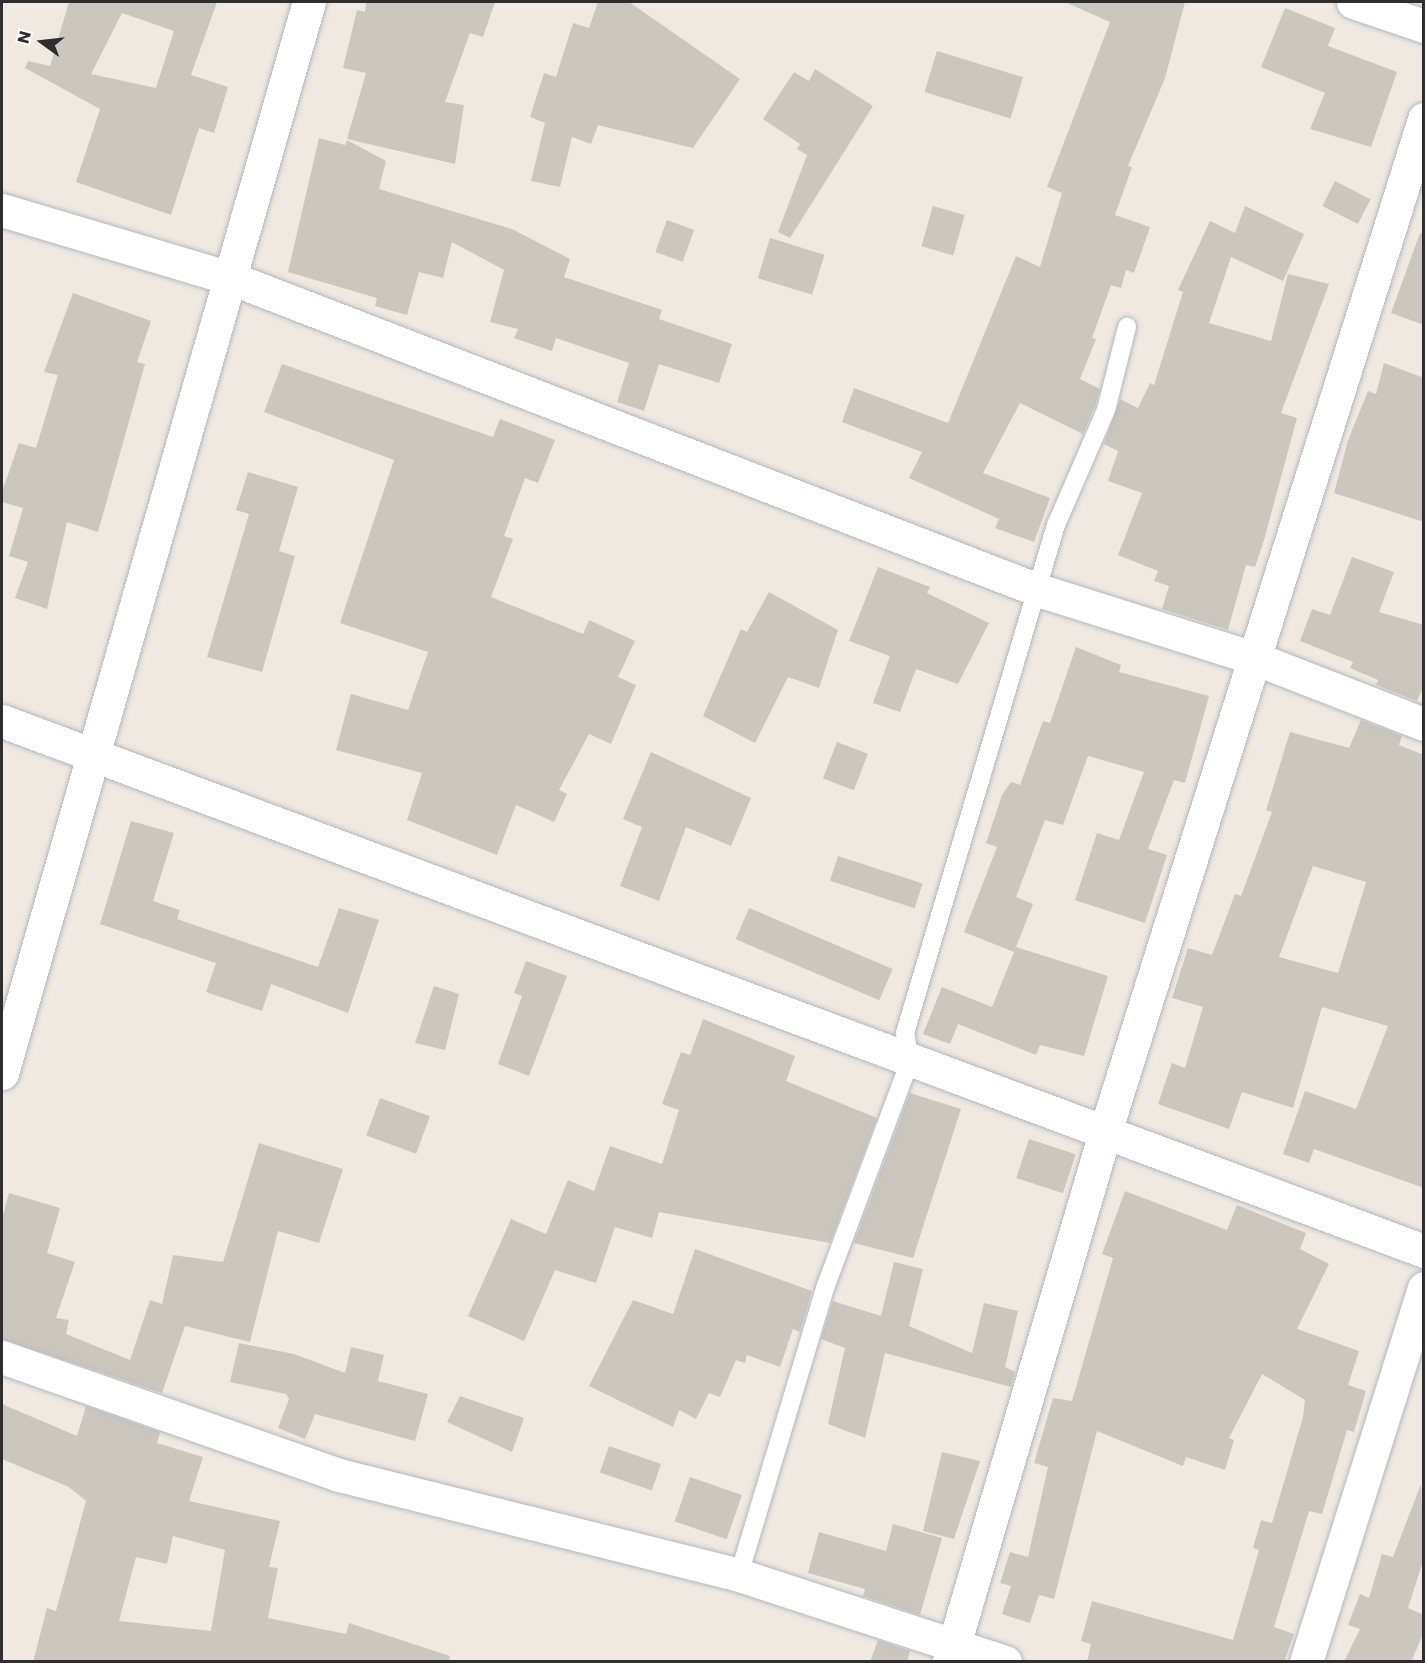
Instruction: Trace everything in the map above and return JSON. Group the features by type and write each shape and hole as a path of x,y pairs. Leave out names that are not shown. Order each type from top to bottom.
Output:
{"street":[{"path":"2,1073 233,279 309,2"},
{"path":"1353,2 1424,26"},
{"path":"952,1653 1106,1130 1257,659 1424,119"},
{"path":"2,210 233,279 1038,590 1257,659 1424,724"},
{"path":"2,721 910,1061 1106,1130 1424,1251"},
{"path":"1306,1662 1424,1288"},
{"path":"2,1357 339,1475 739,1575 952,1653 1005,1662"}],"lane":[{"path":"739,1575 825,1288 910,1061 905,1033 1056,525 1116,381 1127,327"}],"building":[{"path":"69,2 217,2 191,75 228,87 214,133 199,128 171,215 76,182 100,109 25,68 28,61 50,66","holes":["122,13 174,31 156,88 91,74"]},
{"path":"366,2 495,2 483,37 470,33 445,102 464,105 455,164 347,139 366,73 343,68 357,10 365,12"},
{"path":"598,2 629,2 740,79 693,148 598,125 591,144 572,137 560,187 531,181 545,123 530,117 544,73 556,77 573,23 589,28"},
{"path":"1065,2 1185,2 1165,78 1128,166 1132,167 1115,215 1150,227 1134,273 1126,270 1121,288 1111,285 1092,338 1096,339 1080,379 1100,389 1083,434 1020,403 983,473 1050,498 1034,542 995,528 999,519 909,478 922,452 842,422 854,388 948,423 1016,256 1040,267 1062,193 1047,187 1110,22"},
{"path":"1285,8 1335,28 1328,46 1397,72 1371,147 1310,129 1325,93 1261,67"},
{"path":"937,51 1023,77 1010,118 924,92"},
{"path":"815,69 873,106 790,238 778,232 807,155 797,149 800,144 763,119 794,72 809,81"},
{"path":"319,138 345,145 347,140 386,161 379,189 512,229 570,259 564,277 662,310 659,319 732,344 719,383 659,364 644,411 617,402 629,363 556,338 552,351 514,338 518,329 490,322 504,270 452,242 443,278 419,272 407,315 375,306 377,298 288,272"},
{"path":"1335,181 1371,199 1358,224 1322,206"},
{"path":"933,206 965,215 953,255 921,246"},
{"path":"1245,206 1304,234 1283,281 1231,257 1209,323 1271,341 1288,274 1329,284 1281,413 1297,418 1264,540 1255,567 1246,565 1228,630 1162,609 1169,586 1154,581 1158,571 1118,555 1142,493 1108,481 1118,451 1104,444 1120,399 1138,408 1150,383 1154,385 1183,292 1178,290 1210,221 1235,233"},
{"path":"667,220 694,230 683,262 655,252"},
{"path":"1420,233 1424,234 1424,325 1391,313"},
{"path":"770,238 825,255 812,295 758,278"},
{"path":"73,293 151,321 137,362 145,364 98,532 67,522 47,609 15,598 28,562 9,556 23,508 2,502 2,492 19,443 36,448 58,375 44,372"},
{"path":"1384,363 1424,378 1424,522 1334,493 1348,440 1368,391 1376,394"},
{"path":"282,364 493,437 500,419 555,440 538,483 525,478 504,536 513,539 491,597 583,634 589,620 635,641 618,677 636,685 611,744 589,734 559,790 567,794 554,822 516,805 497,855 407,820 422,773 336,750 351,694 408,710 428,652 340,623 394,460 264,412"},
{"path":"248,472 298,487 279,551 295,556 262,672 207,657 249,514 236,510"},
{"path":"1352,557 1394,572 1379,612 1424,625 1424,686 1417,701 1376,685 1378,680 1350,668 1353,662 1300,641 1312,609 1330,615"},
{"path":"878,567 930,587 927,593 989,623 958,684 916,669 900,712 873,703 890,656 849,641"},
{"path":"769,592 838,630 819,688 788,677 755,743 703,716 741,629 747,632"},
{"path":"1076,647 1121,665 1119,672 1209,696 1185,783 1174,780 1148,849 1167,855 1145,923 1075,900 1097,833 1119,840 1144,772 1088,756 1063,825 1045,820 1016,897 1033,904 1014,952 964,932 997,847 986,843 1002,795 1011,782 1020,785 1043,721 1050,723"},
{"path":"1361,720 1402,736 1399,745 1424,755 1424,1188 1314,1149 1309,1163 1283,1154 1305,1091 1356,1109 1388,1026 1322,1007 1293,1108 1242,1092 1229,1129 1158,1104 1172,1063 1185,1068 1203,1007 1172,998 1188,948 1212,955 1235,894 1241,896 1272,812 1266,810 1290,732 1349,748","holes":["1313,866 1366,882 1338,973 1279,957"]},
{"path":"837,742 868,754 854,790 823,778"},
{"path":"651,752 751,798 731,846 686,827 659,901 620,886 642,827 623,819"},
{"path":"131,821 174,833 153,901 180,910 177,919 318,967 339,908 379,920 348,1013 271,984 262,1011 206,992 216,963 100,924"},
{"path":"838,856 923,884 915,908 830,881"},
{"path":"749,908 893,969 879,1000 736,939"},
{"path":"1016,947 1108,976 1084,1056 1040,1045 1036,1055 958,1024 950,1044 923,1034 942,987 992,1007"},
{"path":"526,961 567,976 529,1076 498,1064 522,996 514,993"},
{"path":"434,986 459,994 445,1050 415,1043"},
{"path":"703,1019 795,1056 786,1081 877,1118 830,1243 659,1212 652,1238 615,1227 596,1283 555,1270 524,1341 468,1316 511,1219 546,1234 568,1180 594,1191 610,1146 662,1164 679,1110 662,1104 681,1052 690,1055"},
{"path":"910,1093 961,1109 913,1258 854,1243"},
{"path":"380,1098 430,1116 416,1154 366,1136"},
{"path":"1029,1139 1076,1154 1063,1193 1016,1178"},
{"path":"259,1143 343,1169 319,1243 278,1231 250,1342 185,1326 162,1393 2,1339 2,1219 9,1193 60,1208 47,1253 75,1262 56,1318 69,1320 66,1334 130,1360 150,1300 162,1304 173,1255 223,1262"},
{"path":"1125,1191 1227,1230 1237,1205 1306,1233 1300,1249 1329,1264 1297,1329 1359,1351 1348,1385 1366,1391 1354,1432 1347,1430 1322,1514 1309,1511 1274,1627 1294,1634 1284,1662 1087,1662 1091,1644 1081,1641 1092,1601 1233,1640 1259,1550 1253,1548 1261,1520 1272,1523 1303,1417 1305,1400 1262,1374 1229,1438 1234,1440 1225,1470 1186,1457 1183,1466 1097,1431 1054,1599 1039,1595 1030,1623 1002,1614 1011,1586 1000,1583 1010,1552 1028,1557 1048,1467 1034,1463 1053,1398 1072,1401 1113,1258 1102,1254"},
{"path":"695,1249 812,1291 800,1332 793,1329 780,1367 747,1355 745,1363 736,1360 720,1397 709,1393 696,1419 679,1410 673,1427 589,1386 633,1300 673,1314"},
{"path":"894,1262 923,1269 909,1326 972,1353 984,1303 1018,1311 1005,1367 1015,1372 1011,1387 885,1353 865,1438 828,1424 845,1348 821,1339 833,1301 881,1316"},
{"path":"239,1343 294,1354 345,1373 351,1347 384,1355 378,1381 428,1394 415,1441 315,1414 305,1439 278,1428 289,1399 286,1394 230,1382"},
{"path":"460,1396 524,1418 512,1452 447,1422"},
{"path":"2,1404 77,1436 86,1406 160,1432 157,1443 203,1457 189,1501 280,1521 269,1567 278,1568 268,1618 346,1634 349,1623 450,1656 449,1662 33,1662 47,1608 56,1611 86,1501 69,1487 2,1459","holes":["173,1536 225,1550 211,1631 119,1621 136,1557 167,1564"]},
{"path":"609,1446 661,1464 652,1490 600,1472"},
{"path":"942,1452 980,1461 954,1539 923,1531"},
{"path":"690,1477 742,1495 727,1539 675,1521"},
{"path":"1421,1484 1424,1558 1408,1608 1424,1615 1424,1632 1411,1662 1344,1662 1360,1629 1348,1625 1360,1594 1369,1598 1382,1554 1393,1557"},
{"path":"893,1524 942,1538 920,1615 863,1596 865,1589 808,1573 819,1532 886,1551"},
{"path":"878,1640 910,1651 907,1662 870,1662"}]}
